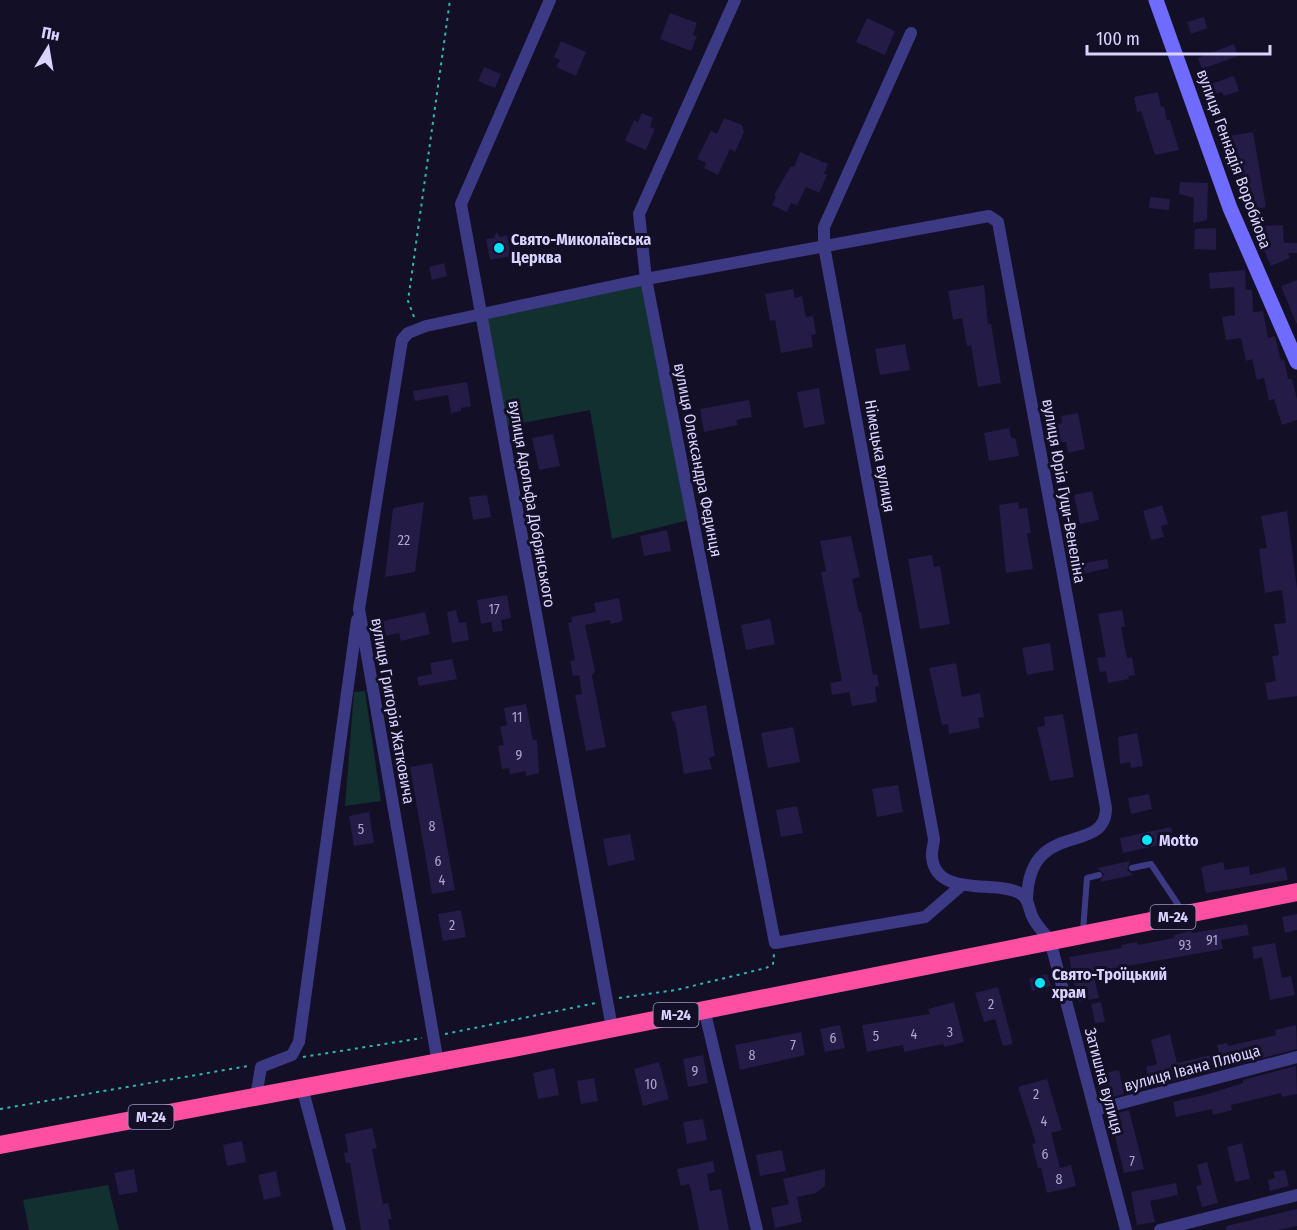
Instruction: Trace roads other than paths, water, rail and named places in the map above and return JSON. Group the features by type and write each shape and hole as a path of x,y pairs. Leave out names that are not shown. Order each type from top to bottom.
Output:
{"highway":[{"name":"М-24","path":"0,1145 438,1063 1297,892"}],"street":[{"name":"вулиця Адольфа Добрянського","path":"550,0 461,204 612,1028"},
{"name":"вулиця Олександра Фединця","path":"735,0 639,214 646,279 775,943 926,917 962,885"},
{"name":"вулиця Геннадія Воробйова","path":"1156,0 1230,208 1297,362"},
{"name":"Німецька вулиця","path":"911,33 824,227 824,246 934,839 932,859 939,871 962,885"},
{"name":"вулиця Юрія Гуци-Венеліна","path":"824,246 989,216 998,222 1106,808 1106,819 1101,828 1092,834 1063,841 1044,851 1032,867 1027,899"},
{"name":"вулиця Григорія Жатковича","path":"438,1063 359,609 402,340 408,333 426,326 646,279 824,246"},
{"path":"256,1097 261,1067 292,1055 299,1042 359,609"},
{"path":"962,885 1015,890 1027,899 1032,916 1050,940"},
{"name":"Затишна вулиця","path":"1050,940 1126,1230"},
{"path":"704,1010 757,1230"},
{"name":"вулиця Івана Плюща","path":"1095,1110 1297,1057"},
{"path":"302,1087 340,1230"},
{"path":"1160,1230 1297,1195"}],"lane":[{"path":"1132,868 1151,864 1185,915"},
{"path":"1083,933 1087,878 1098,875"}],"place":[{"name":"Свято-Миколаївська Церква","path":"499,248"},
{"name":"Motto","path":"1147,840"},
{"name":"Свято-Троїцький храм","path":"1040,983"}]}
